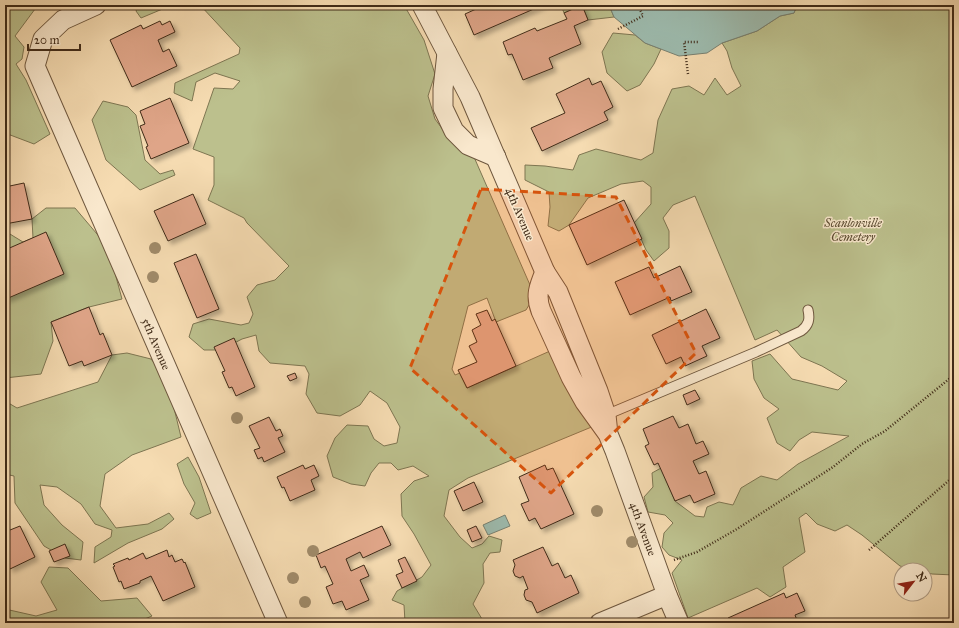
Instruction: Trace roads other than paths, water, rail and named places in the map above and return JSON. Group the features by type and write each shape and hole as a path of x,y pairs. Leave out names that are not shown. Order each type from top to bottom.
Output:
{"street":[{"name":"5th Avenue","path":"96,5 63,20 43,38 35,66 278,623"},
{"name":"4th Avenue","path":"422,5 470,97 545,272 558,292 606,415 608,434"},
{"path":"447,54 443,89 443,108 454,131 468,145 496,157"},
{"name":"4th Avenue","path":"545,272 538,289 538,304 584,402 608,434 667,595 679,623"},
{"path":"552,336 572,329"},
{"path":"600,623 667,595"}],"lane":[{"path":"606,415 756,352 801,330 806,326 810,318 808,310"}],"park label":[{"name":"Scanlonville Cemetery","path":"853,230"}]}
